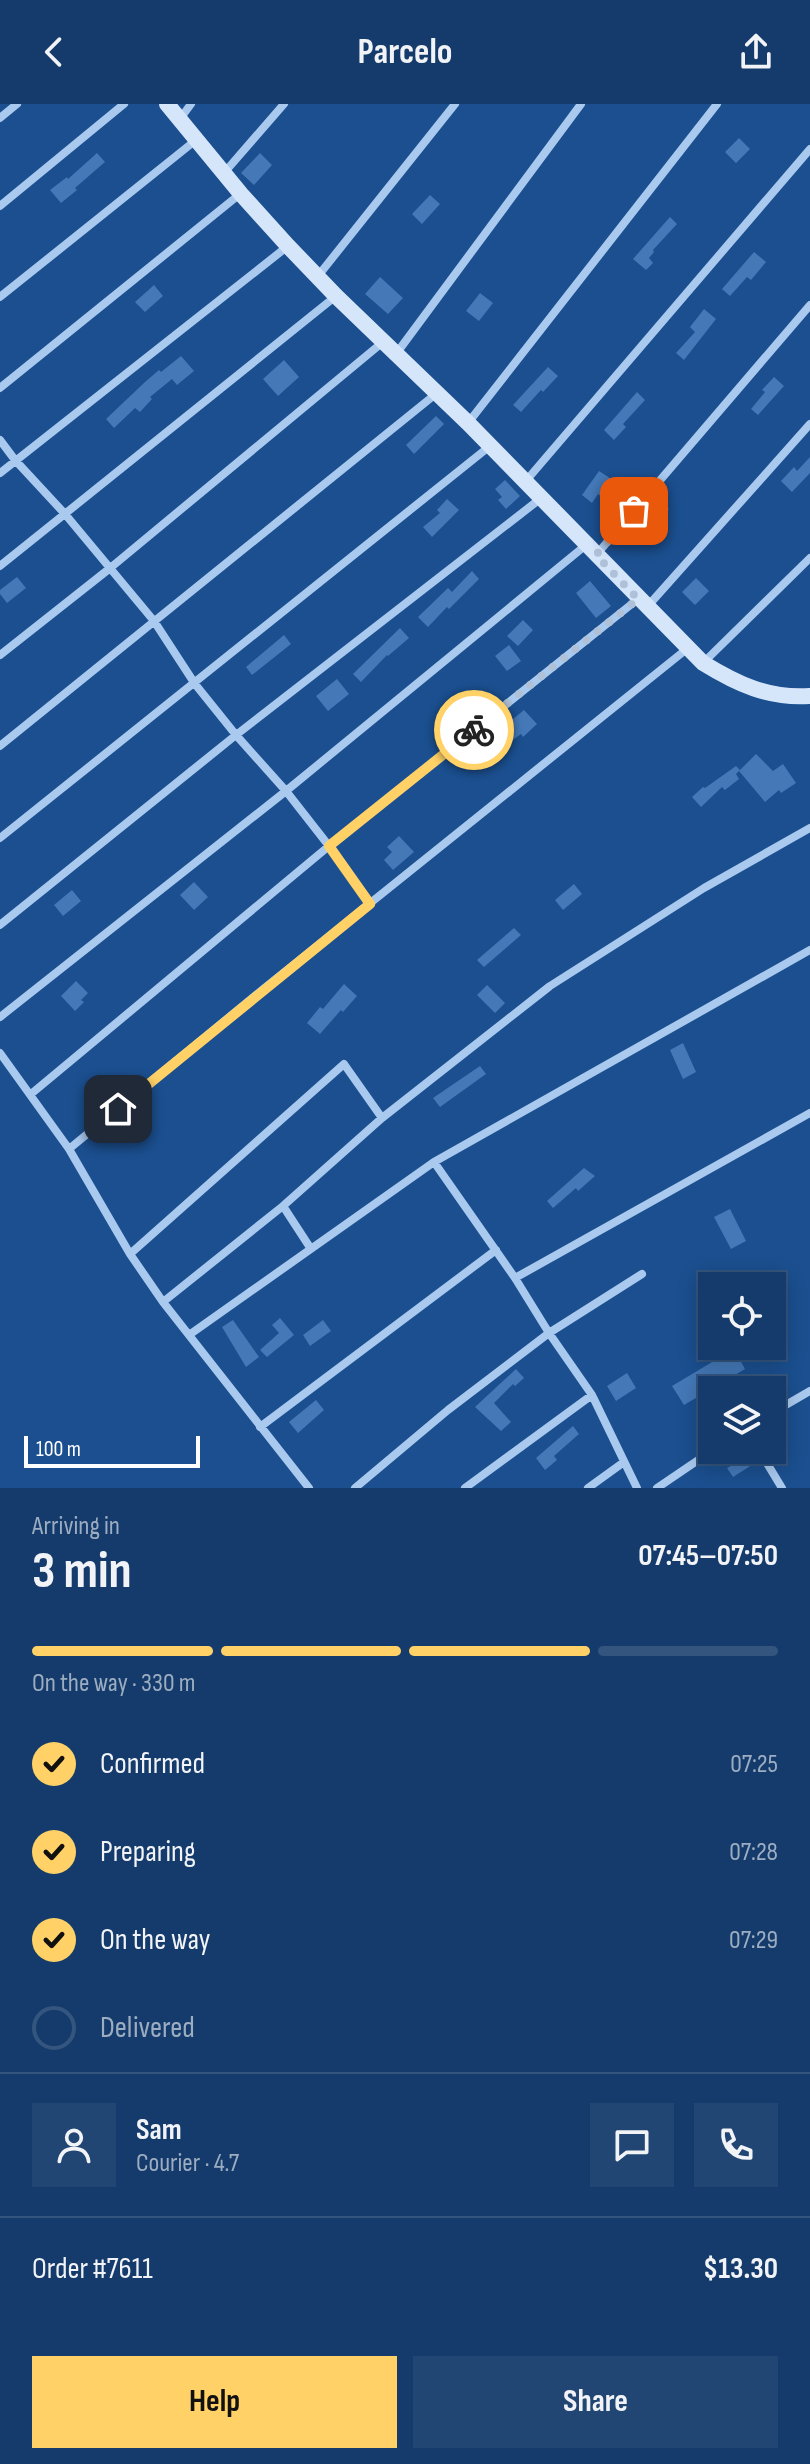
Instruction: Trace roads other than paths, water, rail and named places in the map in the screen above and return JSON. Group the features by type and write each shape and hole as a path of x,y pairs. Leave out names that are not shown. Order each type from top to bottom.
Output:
{"street":[{"path":"0,118 17,104"},
{"path":"0,206 124,104"},
{"path":"167,104 241,194 317,277 468,423 703,663 733,682 761,693 810,696"},
{"path":"180,120 191,104"},
{"path":"223,173 284,104"},
{"path":"317,277 455,104"},
{"path":"396,354 581,104"},
{"path":"468,423 717,104"},
{"path":"0,297 196,140"},
{"path":"524,483 810,149"},
{"path":"0,388 241,194"},
{"path":"0,473 288,246"},
{"path":"0,566 336,296"},
{"path":"0,1017 591,550 810,305"},
{"path":"0,655 383,342"},
{"path":"0,746 437,393"},
{"path":"31,1094 329,846 642,603 810,424"},
{"path":"0,440 154,621 195,684 286,791 370,904"},
{"path":"0,838 490,446"},
{"path":"0,925 236,735 540,499"},
{"path":"703,663 810,558"},
{"path":"69,1149 688,648"},
{"path":"163,1302 283,1206 382,1118 550,986 704,888 810,828"},
{"path":"189,1335 434,1162 810,950"},
{"path":"0,1053 69,1149 130,1254 163,1302 309,1488"},
{"path":"130,1254 344,1064 382,1118"},
{"path":"515,1278 810,1113"},
{"path":"434,1162 592,1395 637,1488"},
{"path":"283,1206 311,1249"},
{"path":"260,1427 496,1250"},
{"path":"355,1488 448,1410 549,1333 642,1274"},
{"path":"786,1405 810,1391"},
{"path":"465,1488 592,1395"},
{"path":"657,1488 698,1460"},
{"path":"588,1488 624,1462"},
{"path":"767,1464 782,1488"}]}
